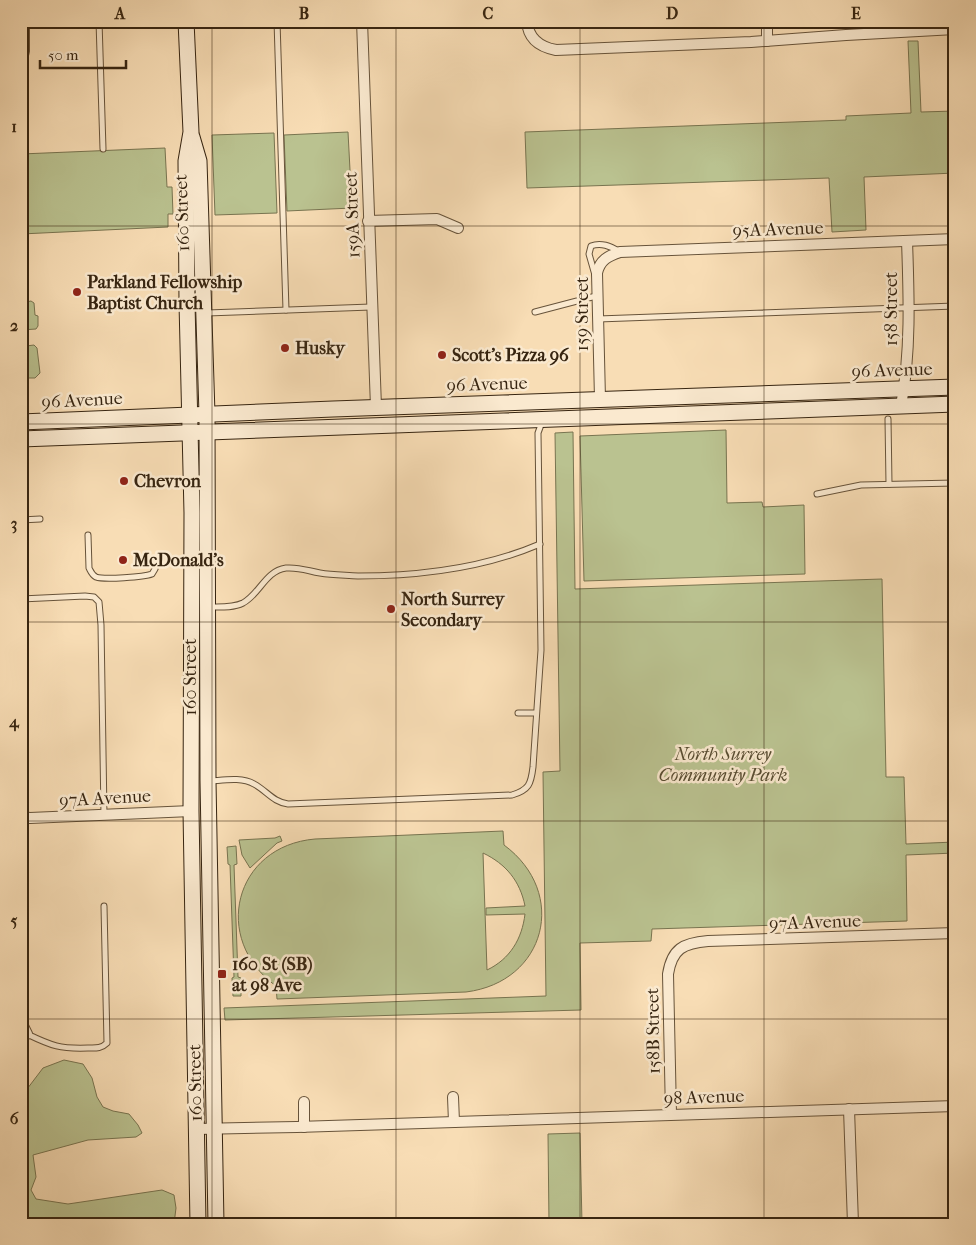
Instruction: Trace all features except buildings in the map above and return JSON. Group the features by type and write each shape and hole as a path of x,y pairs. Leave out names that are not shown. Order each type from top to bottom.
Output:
{"main road":[{"name":"160 Street","path":"186,21 191,132 186,161 186,304 191,433 191,811 198,1224"},
{"name":"160 Street","path":"191,132 199,161 207,432 208,781 216,1224"},
{"name":"96 Avenue","path":"21,422 376,407 955,387"},
{"name":"96 Avenue","path":"21,439 955,404"}],"street":[{"path":"21,64 24,51 24,21"},
{"name":"159A Street","path":"362,21 376,407"},
{"path":"527,21 530,35 536,42 546,48 556,50 767,41 925,26 955,29"},
{"path":"766,21 767,41"},
{"path":"368,222 437,219 458,228"},
{"name":"95A Avenue","path":"604,260 620,252 955,239"},
{"name":"158 Street","path":"901,406 910,308 907,241"},
{"name":"159 Street","path":"600,399 596,296 599,265 604,260"},
{"name":"97A Avenue","path":"21,817 191,811"},
{"name":"97A Avenue","path":"678,950 687,944 708,941 955,933"},
{"name":"158B Street","path":"671,1114 668,974 671,960 678,950"},
{"path":"21,1022 27,1034"},
{"path":"453,1097 454,1122"},
{"path":"304,1102 304,1127"},
{"name":"98 Avenue","path":"197,1129 955,1106"},
{"path":"849,1109 853,1224"}],"lane":[{"path":"99,21 104,149"},
{"path":"276,21 286,310"},
{"path":"597,280 589,254 591,246 598,244 606,245 620,252"},
{"path":"534,312 596,296"},
{"path":"598,319 955,306"},
{"path":"203,313 371,307"},
{"path":"553,409 580,400"},
{"path":"208,781 244,780 258,786 279,803 288,804 512,795 528,788 532,777 540,650 538,433 545,418"},
{"path":"888,419 889,484"},
{"path":"817,494 861,485 955,483"},
{"path":"21,520 40,519"},
{"path":"88,535 90,568 95,576 103,578 144,576 152,574 155,569"},
{"path":"208,607 231,606 245,602 271,575 285,569 298,568 320,573 357,576 410,574 486,562 513,555 540,544"},
{"path":"21,599 85,596 94,597 99,602 104,815"},
{"path":"518,713 536,713"},
{"path":"27,1034 66,1049 100,1048 107,1043 104,906"}],"green space":[{"path":"908,41 918,41 921,112 955,111 955,173 864,177 866,230 832,232 829,178 527,188 525,132 846,120 846,116 911,113"},
{"path":"348,132 352,208 287,211 284,135"},
{"path":"274,133 277,213 215,215 212,135"},
{"path":"165,148 167,187 172,187 173,214 168,214 168,227 21,234 21,154"},
{"path":"31,301 34,303 35,315 38,316 38,326 36,329 21,330 21,303"},
{"path":"34,345 37,348 40,373 35,378 28,378 25,374 23,349 26,346"},
{"path":"726,430 727,503 762,502 763,507 804,505 805,574 584,581 580,436"},
{"name":"North Surrey Community Park","path":"573,432 575,589 882,579 886,777 904,777 906,844 955,842 955,853 906,855 907,921 652,929 651,941 580,943 581,1010 225,1020 224,1008 546,996 543,772 560,771 555,433"},
{"path":"503,831 504,845 524,865 537,887 542,910 539,933 530,954 515,972 493,985 466,992 277,999 276,986 256,966 243,944 238,921 241,898 250,876 266,858 287,845 315,839","holes":["483,853 499,862 516,881 525,906 486,908 486,915 525,914 521,932 514,947 502,960 487,970"]},
{"path":"280,836 282,841 277,843 250,868 242,855 239,840 275,838"},
{"path":"236,846 237,864 234,865 238,977 241,978 241,996 233,996 230,865 228,864 227,847"},
{"path":"64,1060 83,1064 92,1078 97,1097 103,1107 129,1114 142,1133 136,1137 88,1140 33,1155 36,1177 31,1190 36,1199 68,1204 162,1190 174,1195 176,1208 174,1224 21,1224 21,1097 43,1068"},
{"path":"580,1133 582,1224 549,1224 548,1134"}],"place":[{"name":"Parkland Fellowship Baptist Church","path":"77,292"},
{"name":"Husky","path":"285,348"},
{"name":"Scott's Pizza 96","path":"442,355"},
{"name":"Chevron","path":"124,481"},
{"name":"McDonald's","path":"123,560"},
{"name":"North Surrey Secondary","path":"391,609"},
{"name":"160 St (SB) at 98 Ave","path":"222,974"}]}
